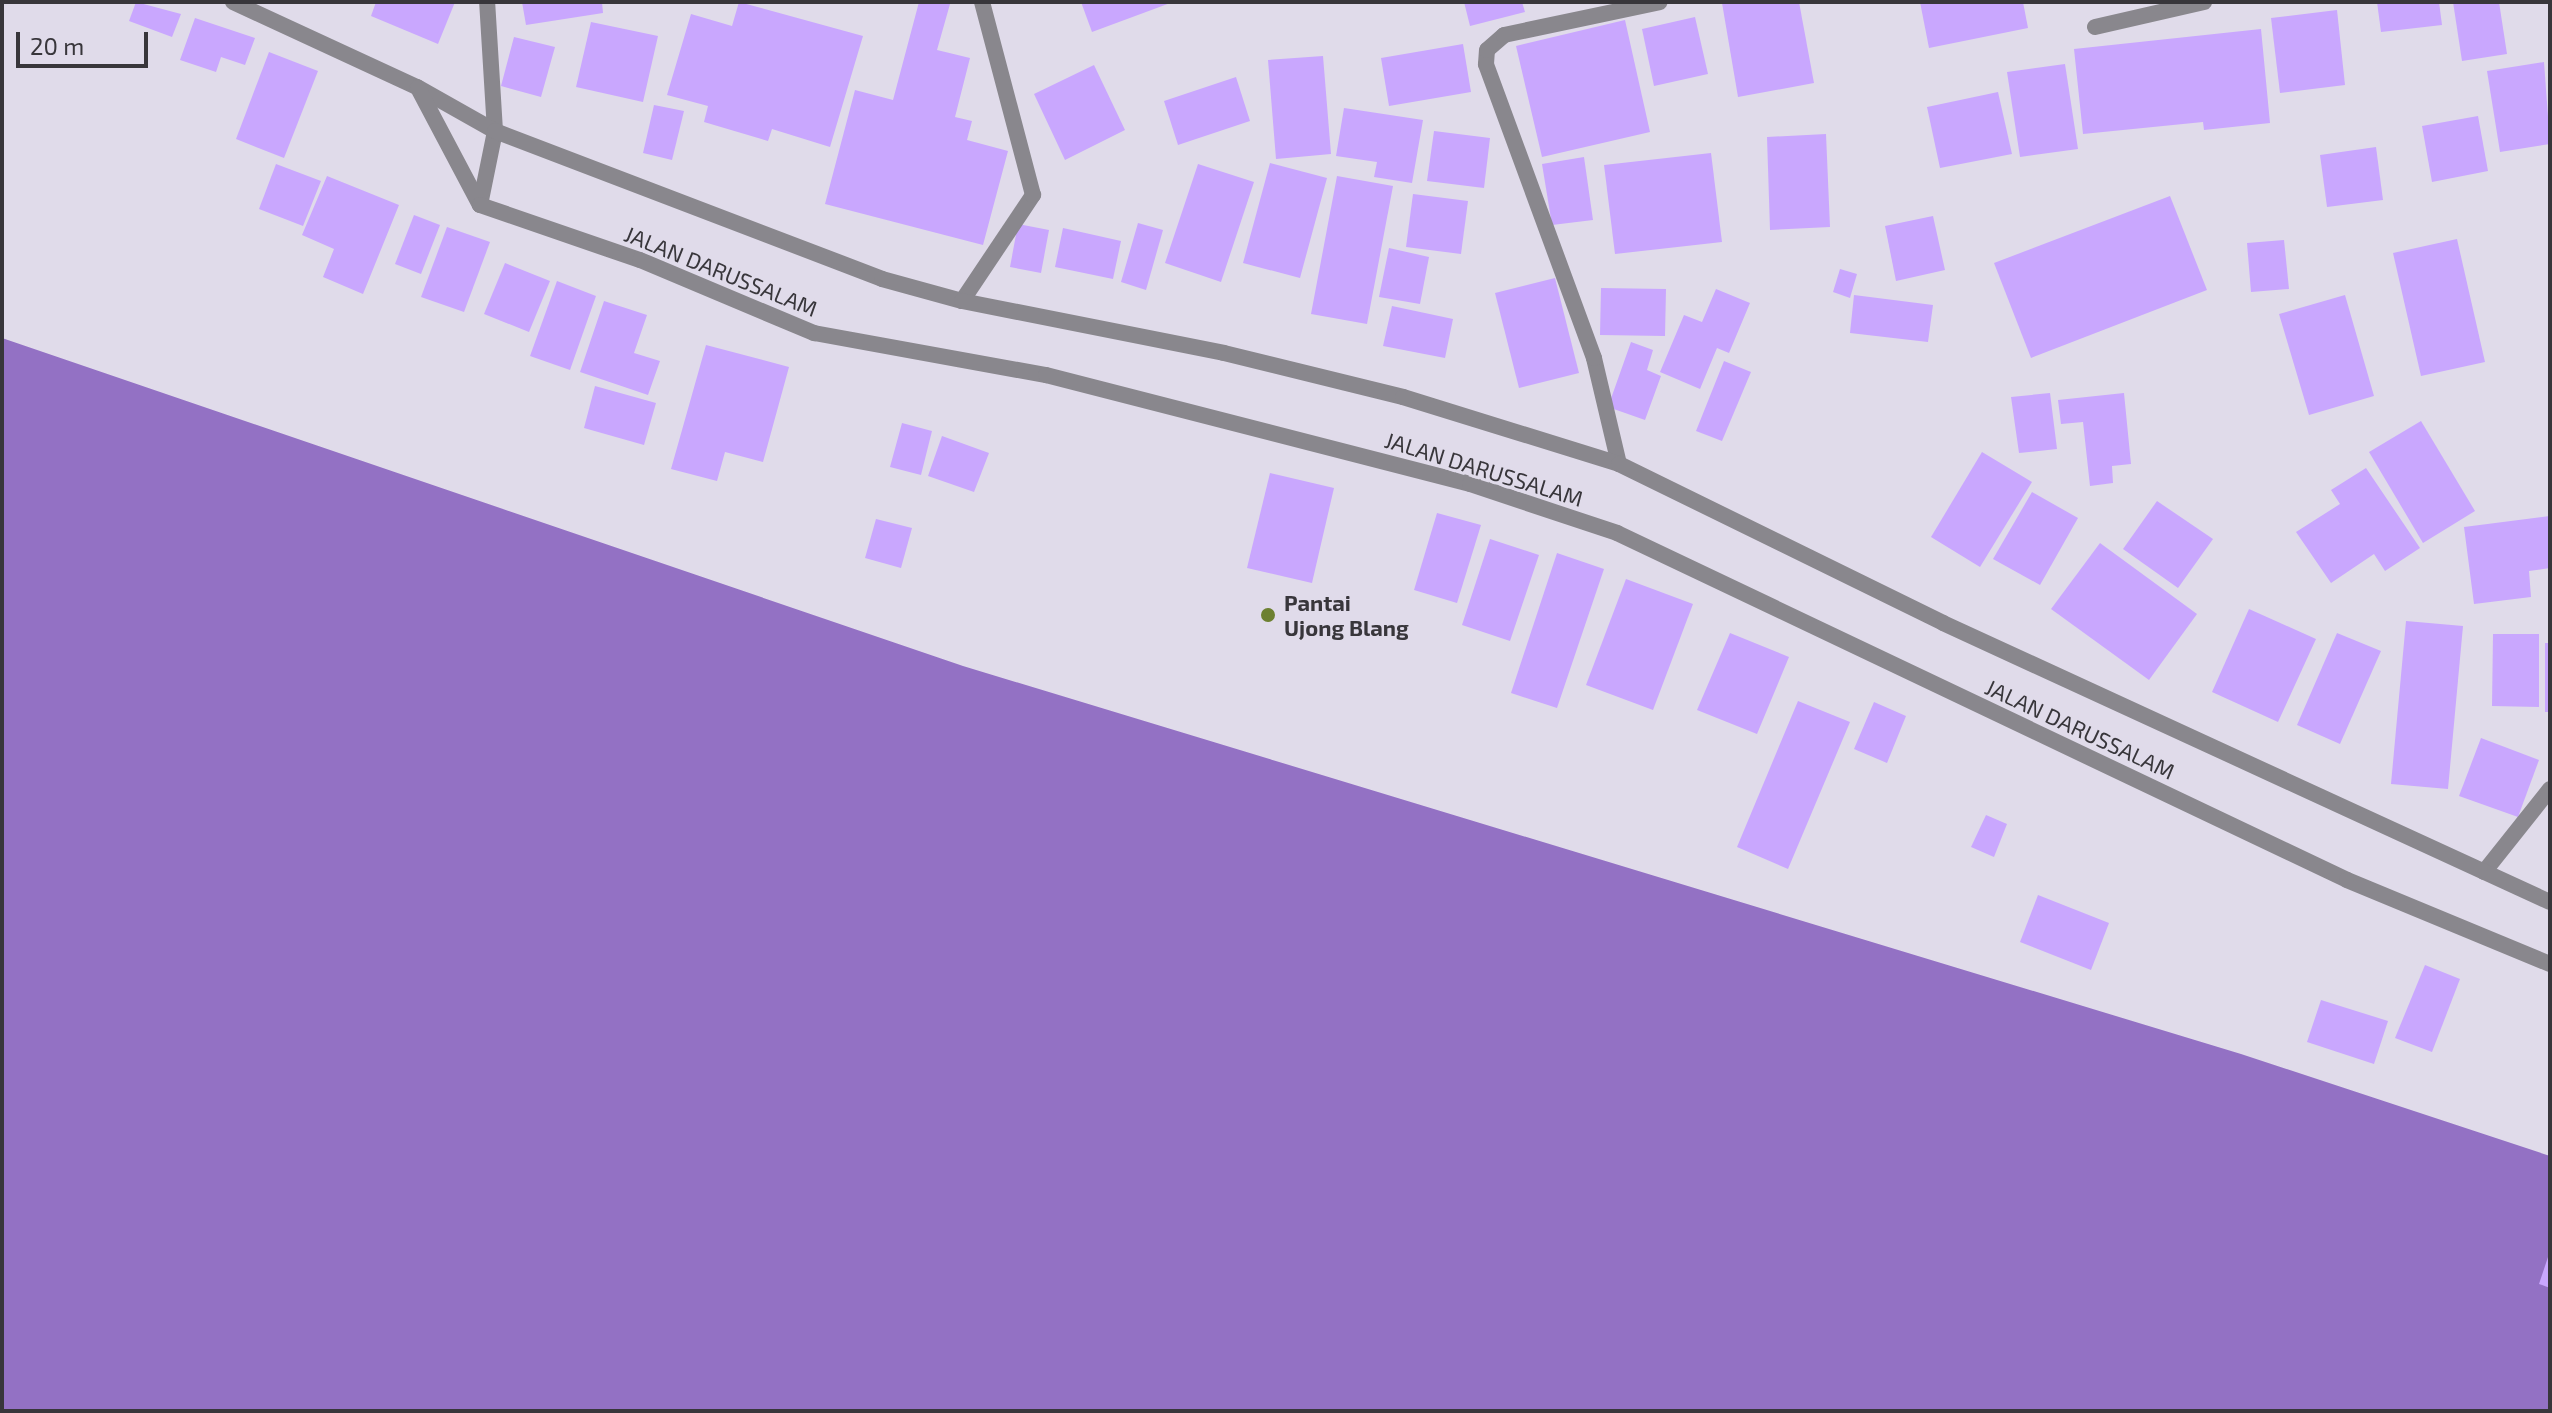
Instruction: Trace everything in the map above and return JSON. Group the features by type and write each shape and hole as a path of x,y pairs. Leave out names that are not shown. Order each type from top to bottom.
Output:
{"street":[{"name":"JALAN DARUSSALAM","path":"233,2 417,87 495,131 882,279 962,301 1224,353 1388,393 1619,464 1943,623 2550,902"},
{"path":"480,205 495,131 487,2"},
{"path":"962,301 1033,195 982,2"},
{"path":"1619,464 1594,358 1486,64 1487,50 1504,35 1660,2"},
{"path":"2095,27 2204,2"},
{"path":"417,87 480,205"},
{"name":"JALAN DARUSSALAM","path":"480,205 640,260 814,333 1046,375 1470,484 1617,533 2347,880 2550,964"},
{"path":"2484,872 2550,789"}],"shaded area":[{"path":"2,338 963,666 2241,1054 2550,1156 2550,1411 2,1411"}],"building":[{"path":"136,2 181,14 172,37 129,21"},
{"path":"376,2 455,2 438,44 371,16"},
{"path":"522,2 602,2 603,13 526,25"},
{"path":"739,2 863,36 830,147 772,129 768,141 704,122 708,106 667,95 691,14 732,26"},
{"path":"919,2 950,4 937,50 970,58 955,117 972,121 967,140 1008,151 983,245 825,204 855,90 893,100"},
{"path":"1081,2 1173,2 1092,32"},
{"path":"1464,2 1522,2 1525,12 1470,26"},
{"path":"1799,2 1814,83 1738,97 1722,3"},
{"path":"1920,2 2023,2 2028,28 1929,48"},
{"path":"2377,2 2439,2 2442,25 2381,32"},
{"path":"2453,2 2499,2 2507,54 2462,61"},
{"path":"2337,10 2345,85 2280,93 2271,18"},
{"path":"1695,17 1708,74 1654,86 1642,29"},
{"path":"195,18 255,38 245,65 221,57 216,72 180,60"},
{"path":"1625,20 1650,132 1542,157 1516,46"},
{"path":"591,22 658,36 643,102 576,87"},
{"path":"2261,29 2270,123 2204,130 2203,122 2083,134 2074,49"},
{"path":"514,37 555,47 541,97 501,86"},
{"path":"1463,44 1471,92 1389,106 1381,58"},
{"path":"269,52 318,71 284,158 236,139"},
{"path":"1323,56 1331,154 1276,159 1268,60"},
{"path":"2544,62 2550,144 2500,152 2487,71"},
{"path":"2065,64 2078,149 2020,157 2007,72"},
{"path":"1094,65 1125,130 1065,160 1034,94"},
{"path":"1236,77 1250,121 1178,145 1164,101"},
{"path":"1998,92 2012,154 1940,168 1927,107"},
{"path":"654,105 684,111 672,160 643,153"},
{"path":"1344,108 1423,120 1412,183 1374,177 1377,162 1336,156"},
{"path":"2478,116 2488,171 2432,182 2422,126"},
{"path":"1434,131 1490,138 1484,188 1427,181"},
{"path":"1826,134 1830,227 1770,230 1767,137"},
{"path":"2376,147 2383,200 2327,207 2320,155"},
{"path":"1711,153 1722,242 1615,254 1604,165"},
{"path":"1584,157 1593,220 1552,225 1542,164"},
{"path":"1270,163 1327,178 1300,278 1243,263"},
{"path":"276,164 321,181 303,226 259,209"},
{"path":"1198,164 1254,182 1221,282 1165,263"},
{"path":"327,176 399,205 363,294 323,277 334,249 302,235"},
{"path":"1337,176 1393,186 1367,324 1311,314"},
{"path":"1413,194 1468,201 1461,254 1406,247"},
{"path":"2170,196 2207,290 2031,358 1994,263"},
{"path":"414,215 440,225 421,274 395,264"},
{"path":"1933,216 1945,270 1896,281 1885,226"},
{"path":"1138,223 1163,230 1146,290 1121,282"},
{"path":"1018,224 1049,230 1041,273 1010,267"},
{"path":"447,227 490,242 464,312 421,297"},
{"path":"1063,228 1121,241 1113,279 1055,267"},
{"path":"2457,239 2485,362 2421,376 2393,253"},
{"path":"2284,240 2289,289 2251,292 2247,243"},
{"path":"1389,248 1429,257 1420,304 1379,297"},
{"path":"505,263 550,281 529,332 484,314"},
{"path":"1840,269 1857,274 1850,298 1833,292"},
{"path":"1555,278 1579,373 1519,388 1495,293"},
{"path":"557,281 596,296 570,370 530,356"},
{"path":"1601,288 1666,289 1665,336 1600,335"},
{"path":"1716,289 1750,303 1729,353 1717,348 1700,389 1660,372 1684,315 1702,322"},
{"path":"1854,295 1933,305 1928,342 1850,333"},
{"path":"2345,295 2374,396 2309,415 2279,314"},
{"path":"604,301 647,315 634,353 660,361 648,395 580,372"},
{"path":"1392,306 1453,319 1445,358 1383,346"},
{"path":"1631,342 1653,350 1647,370 1661,376 1645,420 1608,407"},
{"path":"706,345 789,367 763,462 725,452 717,481 671,469"},
{"path":"1724,361 1751,372 1722,441 1696,431"},
{"path":"595,386 656,403 644,445 584,428"},
{"path":"2050,393 2057,449 2019,453 2011,397"},
{"path":"2124,393 2131,464 2112,466 2113,483 2090,486 2083,422 2061,424 2058,400"},
{"path":"2421,421 2475,511 2423,543 2369,452"},
{"path":"902,423 932,431 921,475 890,467"},
{"path":"942,436 989,453 974,492 928,476"},
{"path":"1982,452 2032,482 1980,567 1931,537"},
{"path":"2366,468 2420,548 2385,571 2374,554 2331,583 2296,532 2340,504 2331,490"},
{"path":"1270,473 1334,488 1312,583 1247,568"},
{"path":"2032,492 2078,518 2040,585 1993,559"},
{"path":"2157,501 2213,539 2178,588 2123,549"},
{"path":"1437,513 1481,525 1457,603 1414,590"},
{"path":"2550,516 2550,568 2529,571 2531,597 2474,604 2464,527"},
{"path":"876,519 912,528 901,568 865,558"},
{"path":"1490,539 1539,555 1510,641 1462,625"},
{"path":"2100,543 2197,614 2149,680 2051,609"},
{"path":"1557,553 1604,569 1557,708 1511,693"},
{"path":"1626,579 1693,604 1653,710 1586,685"},
{"path":"2249,609 2316,639 2278,722 2212,692"},
{"path":"2406,621 2463,626 2448,789 2391,784"},
{"path":"1730,633 1789,657 1757,734 1697,710"},
{"path":"2337,633 2381,651 2340,744 2297,725"},
{"path":"2493,634 2539,634 2539,707 2492,706"},
{"path":"2545,643 2550,643 2550,712 2545,712"},
{"path":"1798,701 1850,722 1788,869 1737,847"},
{"path":"1874,702 1906,716 1887,763 1854,749"},
{"path":"2481,738 2539,760 2518,817 2459,796"},
{"path":"1986,815 2007,824 1994,857 1971,847"},
{"path":"2038,895 2109,923 2091,970 2020,942"},
{"path":"2425,965 2460,979 2432,1052 2395,1038"},
{"path":"2321,1000 2388,1021 2374,1064 2307,1042"},
{"path":"2550,1251 2550,1288 2539,1284"}],"place":[{"name":"Pantai Ujong Blang","path":"1268,615"}]}
